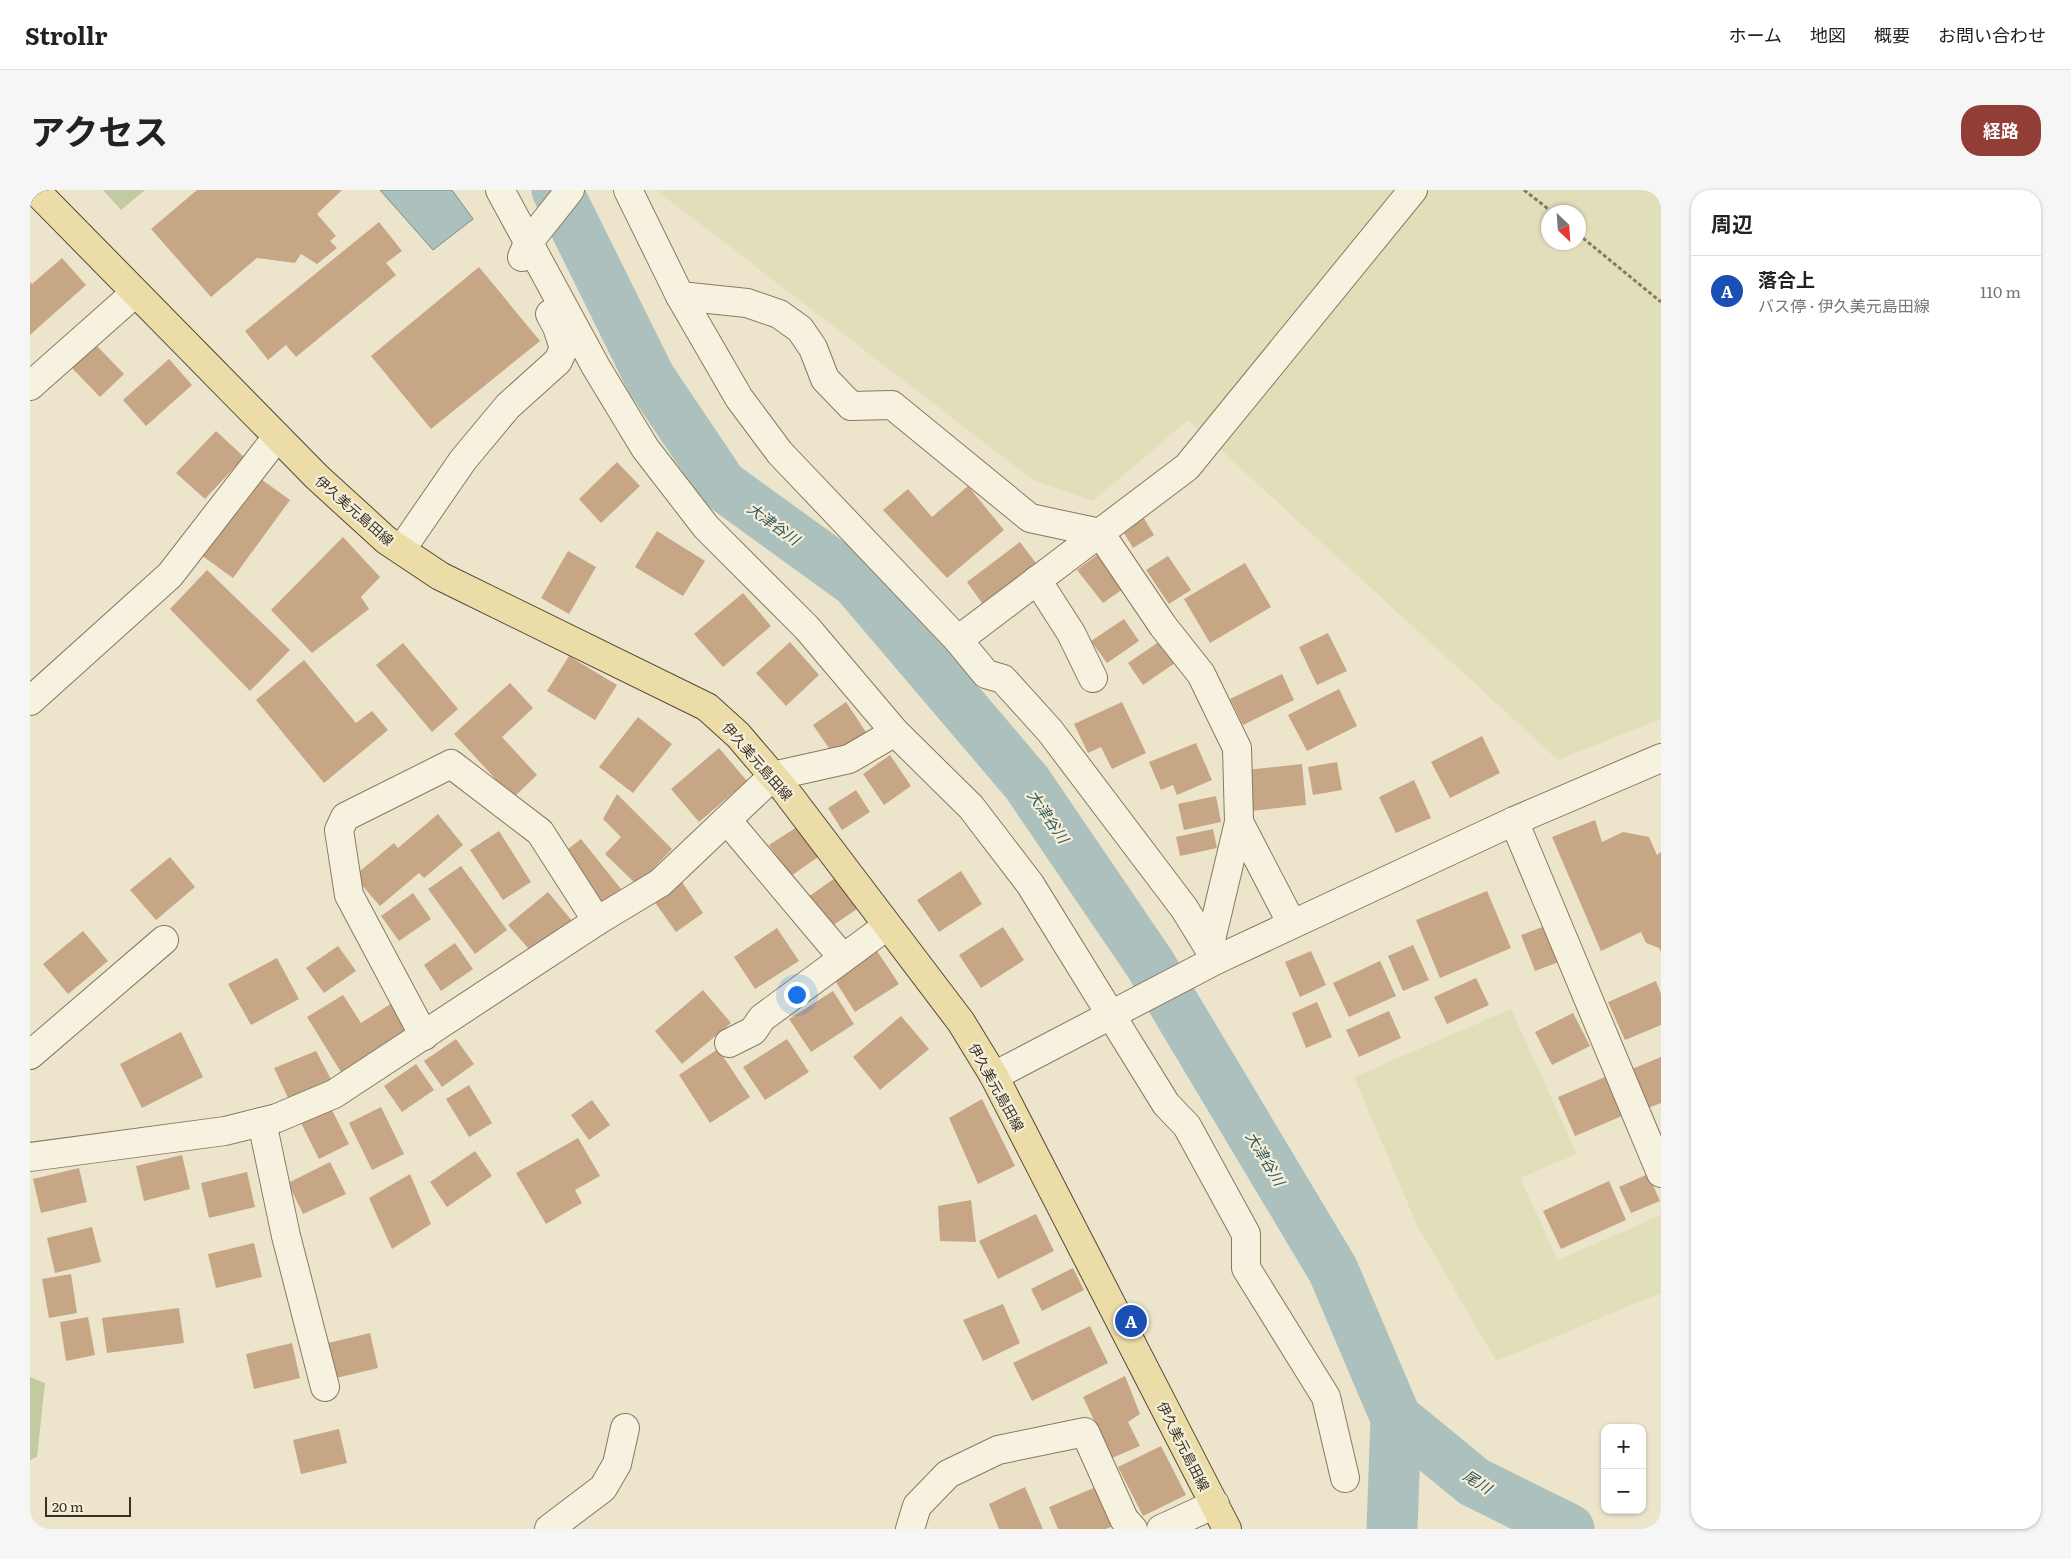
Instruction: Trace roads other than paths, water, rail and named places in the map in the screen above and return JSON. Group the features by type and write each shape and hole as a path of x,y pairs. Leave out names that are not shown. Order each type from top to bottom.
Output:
{"main road":[{"name":"伊久美元島田線","path":"35,190 277,437 386,540 440,576 707,707 738,734 773,776 961,1022 994,1076 1227,1529"}],"street":[{"path":"500,190 596,367 645,448 706,526 807,628 895,732 971,807 1030,884 1166,1104 1187,1126 1246,1234 1246,1268 1326,1397 1345,1478"},
{"path":"401,550 463,460 508,406 558,361 564,348 557,327 520,262 528,243 570,190"},
{"path":"628,190 680,296 739,398 780,453 958,640 986,674 1003,679 1050,731 1184,908 1210,958"},
{"path":"958,640 1187,467 1413,190"},
{"path":"30,386 136,293"},
{"path":"680,296 747,303 779,314 800,329 813,348 825,379 851,406 892,405 1030,518 1100,533 1163,626 1201,674 1237,748 1239,822 1210,958"},
{"path":"30,701 170,576 277,437"},
{"path":"1037,580 1072,633 1093,678"},
{"path":"30,1157 225,1131 277,1118 334,1094 597,921 660,883 773,776 849,759 895,732"},
{"path":"994,1076 1111,1014 1210,958 1292,924 1514,821 1661,758"},
{"path":"424,1036 349,895 339,830 345,817 451,764 540,832 597,921"},
{"path":"727,820 843,958"},
{"path":"1514,821 1661,1173"},
{"path":"1239,822 1292,924"},
{"path":"729,1043 753,1032 762,1018 887,926"},
{"path":"30,1055 164,940"},
{"path":"262,1122 286,1236 325,1387"},
{"path":"549,1529 603,1488 617,1464 625,1428"},
{"path":"910,1529 917,1506 948,1474 998,1450 1085,1432 1124,1519 1133,1529"},
{"path":"1161,1529 1214,1504"}],"waterway":[{"name":"大津谷川","path":"557,190 650,378 722,485 856,582 1027,783 1150,964 1333,1270 1396,1418 1392,1529"},
{"name":"尾川","path":"1396,1418 1474,1482 1569,1529"}],"place":[{"name":"落合上","path":"1131,1321"}]}
